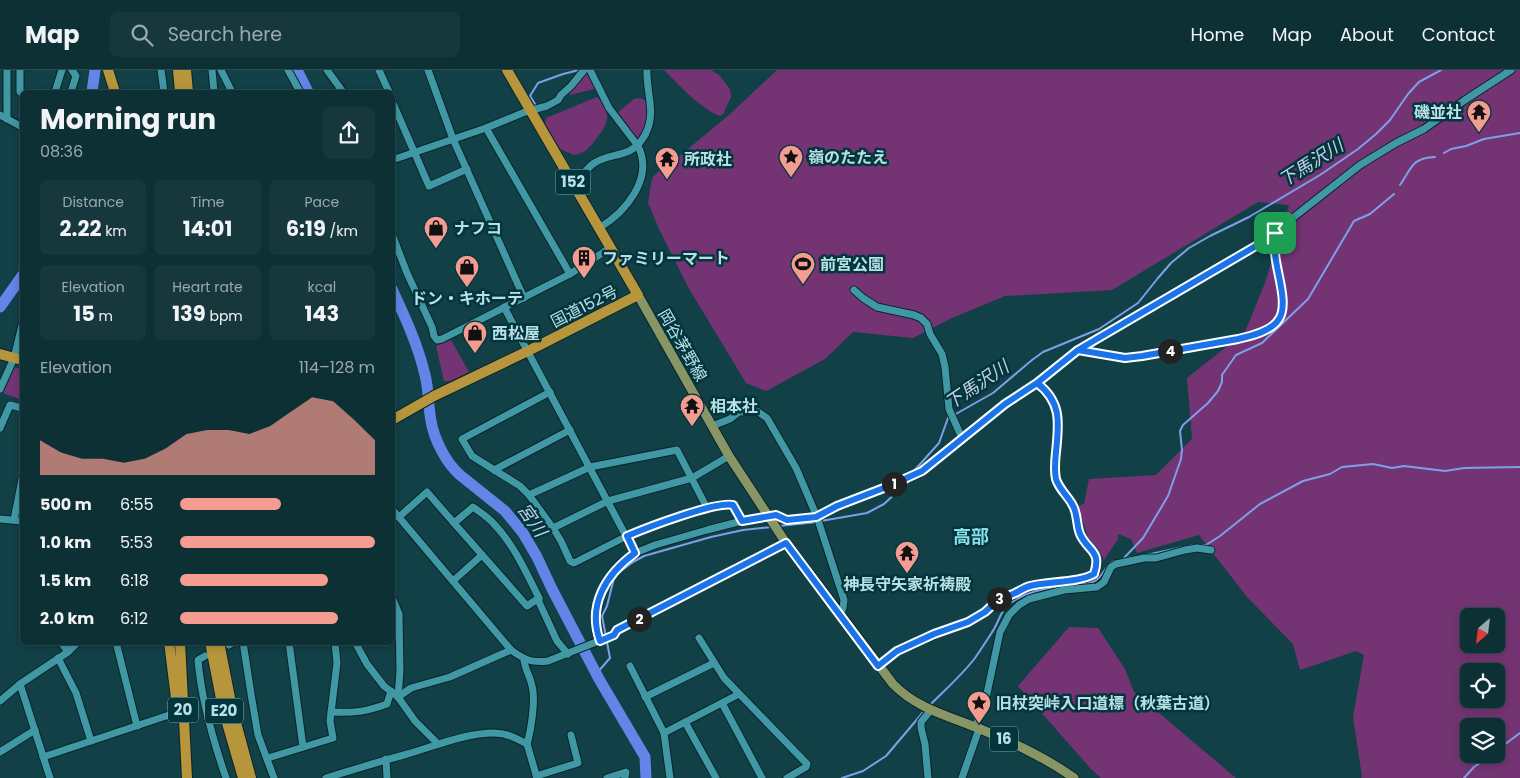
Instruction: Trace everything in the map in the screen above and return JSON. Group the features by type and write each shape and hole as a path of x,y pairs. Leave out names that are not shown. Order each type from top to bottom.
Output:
{"highway":[{"path":"102,70 108,90"},
{"path":"108,70 114,90"},
{"path":"178,70 180,90"},
{"path":"186,70 188,90"},
{"name":"国道152号","path":"395,418 434,396 638,296 507,70"},
{"path":"0,354 16,358"},
{"name":"20","path":"169,645 179,711"},
{"name":"20","path":"179,645 182,778"},
{"name":"20","path":"179,645 187,778"},
{"name":"20","path":"182,689 184,645"},
{"name":"E20","path":"211,645 223,709 243,778"},
{"name":"E20","path":"227,645 232,708 251,778"}],"main road":[{"name":"岡谷茅野線","path":"638,296 729,456 786,543 878,666 898,689 910,699 928,708 1010,742 1071,777"}],"street":[{"path":"7,70 3,117 20,126"},
{"path":"20,70 20,90"},
{"path":"56,90 62,70"},
{"path":"72,70 76,76 72,90"},
{"path":"161,70 164,90"},
{"path":"212,70 214,90"},
{"path":"221,70 231,90"},
{"path":"288,70 299,90"},
{"path":"326,70 341,90"},
{"path":"379,70 388,90"},
{"path":"428,70 453,139 524,298"},
{"path":"395,159 486,128 525,112 531,112 547,106 558,100 584,70"},
{"path":"590,70 609,108 642,152 644,165 643,174 635,195 613,219 599,228"},
{"path":"573,183 594,163 627,152 638,146 650,122 651,110 647,70"},
{"path":"600,641 596,631 596,617 600,595 612,573 621,563 635,553 655,545 742,521 771,520 776,515 787,520 818,520 837,506 922,471 1005,404 1037,383 1078,350 1261,243 1360,165 1396,143 1424,129 1512,70"},
{"path":"395,108 429,186 467,169"},
{"path":"486,128 570,274"},
{"path":"1078,350 1119,358 1142,356 1238,339 1272,326 1279,319 1283,304 1275,253 1275,233"},
{"path":"395,242 437,340 570,274 610,248"},
{"path":"854,290 877,307 922,318 942,354 949,409 962,438"},
{"path":"504,307 635,553"},
{"path":"0,389 16,358 20,336"},
{"path":"878,666 897,651 934,634 968,622 985,612 1001,597 1015,600 1029,599 1064,590 1097,587 1099,578 1096,557 1080,532 1072,504 1062,492 1055,475 1057,409 1045,389 1037,383"},
{"path":"550,392 462,439 472,456 520,486 529,496 553,528 570,561 574,563 627,536 707,508 728,504 733,505 742,521"},
{"path":"0,428 10,404 20,407"},
{"path":"712,426 739,412 757,412 767,418 796,468 818,520 844,600 840,615"},
{"path":"494,470 570,430"},
{"path":"529,496 590,467 677,450 707,508"},
{"path":"553,528 608,501 692,478 729,456"},
{"path":"14,520 20,489"},
{"path":"399,517 427,492 527,606 539,598"},
{"path":"454,523 473,507 496,525 517,554 539,598 539,602 556,640 570,653"},
{"path":"395,512 511,650 524,660 539,662 548,661 614,635 617,630 786,543"},
{"path":"0,519 20,521"},
{"path":"962,778 985,703 1000,632 1015,600 1023,588 1045,583 1099,578 1116,564 1144,558 1156,558 1197,548 1212,550"},
{"path":"453,581 482,556"},
{"path":"395,602 399,614 400,671 398,697"},
{"path":"700,638 724,678 807,764 806,767 787,778"},
{"path":"63,645 68,652"},
{"path":"0,701 20,684 68,652 75,645"},
{"path":"117,645 137,726"},
{"path":"243,645 258,735 274,778"},
{"path":"289,645 303,747"},
{"path":"268,758 333,738 330,720 336,663 335,645"},
{"path":"357,645 367,664 384,686 398,697 415,721 438,744"},
{"path":"398,697 411,688 450,677 511,650"},
{"path":"205,656 198,660 199,673 226,778"},
{"path":"58,658 76,693 92,741"},
{"path":"524,660 525,670 533,689 527,744 537,777 578,763 571,735"},
{"path":"646,697 714,663"},
{"path":"630,666 664,732 670,778"},
{"path":"20,684 50,778"},
{"path":"331,712 353,713 369,710 386,704 391,691"},
{"path":"664,732 739,694"},
{"path":"722,703 762,778"},
{"path":"928,708 921,728 925,744 928,778"},
{"path":"43,757 179,711"},
{"path":"686,722 716,778"},
{"path":"0,752 35,730"},
{"path":"326,778 470,736 494,733 510,735 527,744"},
{"path":"386,759 387,778"},
{"path":"607,778 626,772 626,778"}],"shaded area":[{"path":"664,70 711,70 719,75 730,89 731,97 723,114 720,116 705,108"},
{"path":"777,70 1520,70 1520,778 1361,778 1353,717 1364,655 1356,651 1300,670 1293,644 1247,597 1199,535 1137,553 1131,539 1118,534 1118,539 1104,560 1099,550 1088,538 1078,506 1084,504 1089,479 1156,475 1192,439 1187,378 1245,332 1265,283 1289,205 1258,202 1112,290 1005,296 952,318 913,338 853,332 825,359 766,391 746,383 688,287 648,203 652,178 730,114"},
{"path":"587,71 595,87 594,89 570,95 568,92"},
{"path":"597,97 602,102 607,113 606,123 600,134 581,153 574,155 560,149 545,123 546,118"},
{"path":"640,98 645,100 648,117 637,141 616,114 634,99"},
{"path":"451,340 469,372 450,381 444,381 436,346"},
{"path":"15,367 20,369 20,399 3,393"},
{"path":"1069,627 1098,628 1125,669 1134,692 1236,778 1101,778 1091,769 1018,686"}],"waterway":[{"path":"92,90 95,70"},
{"name":"宮川","path":"297,70 307,90"},
{"path":"535,104 530,96 538,83 579,70"},
{"name":"下馬沢川","path":"954,415 993,393 1043,352 1099,329 1138,303 1171,263 1189,248 1249,217 1320,175 1358,149 1390,120 1419,82 1441,70"},
{"path":"1444,153 1484,139 1520,133"},
{"path":"1400,185 1413,165 1421,159 1435,157"},
{"path":"1123,559 1143,538 1168,496 1181,459 1180,431 1183,425 1208,403 1218,391 1222,382 1222,375 1236,355 1262,343 1308,299 1354,221 1370,214 1394,194"},
{"path":"0,307 20,279"},
{"name":"宮川","path":"395,296 419,353 426,381 430,415 441,450 455,470 505,511 523,533 599,679 645,757 646,778"},
{"name":"下馬沢川","path":"913,472 939,443 950,417"},
{"path":"1197,545 1206,545 1220,536 1260,504 1303,481 1330,474 1342,467 1373,464 1392,468 1404,466 1445,471 1464,468 1520,467"},
{"name":"下馬沢川","path":"821,521 867,513 884,504 911,479"},
{"name":"下馬沢川","path":"779,526 817,522"},
{"name":"下馬沢川","path":"597,673 610,658 602,616 607,606 614,578 621,571 644,556 711,537 743,530 772,527"},
{"path":"1146,555 1193,545"},
{"path":"1119,560 1131,557"},
{"path":"930,705 975,658 994,629 1004,609 1009,604 1022,596 1042,589 1093,582 1114,561"},
{"path":"842,778 863,771 886,756 925,710"},
{"path":"1505,744 1520,733"},
{"path":"1464,778 1480,763"}],"place":[{"name":"磯並社","path":"1479,133"},
{"name":"嶺のたたえ","path":"791,178"},
{"name":"所政社","path":"667,180"},
{"name":"ナフコ","path":"436,249"},
{"name":"ファミリーマート","path":"584,279"},
{"name":"前宮公園","path":"803,285"},
{"name":"ドン・キホーテ","path":"467,288"},
{"name":"西松屋","path":"475,354"},
{"name":"相本社","path":"692,427"},
{"name":"神長守矢家祈祷殿","path":"907,574"},
{"name":"旧杖突峠入口道標（秋葉古道）","path":"979,724"}],"district":[{"name":"高部","path":"971,537"}],"route":[{"path":"1275,233 1078,350 1037,383 1005,404 915,475 837,506 816,517 787,520 776,515 742,521 733,505 728,504 707,508 627,536 635,553 621,563 612,573 600,595 596,617 596,631 600,641 614,635 617,630 786,543 878,666 897,651 934,634 968,622 985,612 1001,597 1012,596 1023,588 1031,586 1086,578 1094,574 1097,566 1096,557 1080,532 1072,504 1062,492 1055,475 1057,409 1045,389 1037,383 1078,350 1113,357 1142,356 1226,342 1250,336 1272,326 1279,319 1283,304 1275,253 1275,233"}]}
